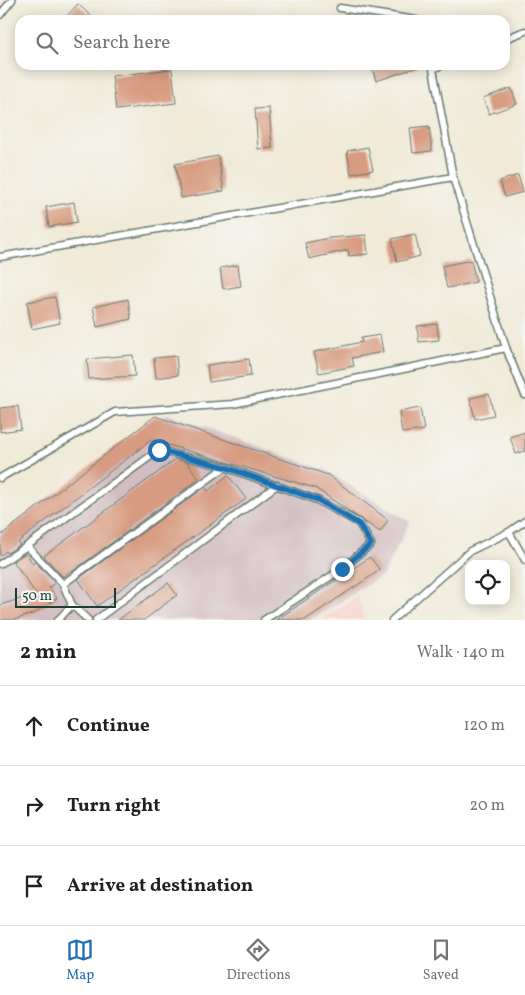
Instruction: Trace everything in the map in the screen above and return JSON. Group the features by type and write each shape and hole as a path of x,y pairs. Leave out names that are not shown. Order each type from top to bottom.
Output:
{"lane":[{"path":"0,14 12,0"},
{"path":"340,8 384,15"},
{"path":"510,37 525,31"},
{"path":"433,70 453,177 506,348 525,395"},
{"path":"0,257 453,177"},
{"path":"0,478 115,412 233,404 506,348"},
{"path":"0,564 159,450 225,467 318,500 359,524 371,544 342,569 264,620"},
{"path":"62,584 225,467"},
{"path":"96,620 277,485"},
{"path":"392,620 470,551 509,532 525,521"},
{"path":"509,532 525,560"},
{"path":"27,546 62,584 72,605 88,620"},
{"path":"58,620 72,605"}],"shaded area":[{"path":"167,414 325,470 410,522 383,575 311,620 0,620 0,533"},
{"path":"358,596 364,620 320,620"}],"building":[{"path":"78,4 90,15 68,15"},
{"path":"172,70 176,103 116,110 112,76"},
{"path":"373,70 409,70 376,81"},
{"path":"511,88 517,104 489,114 483,98"},
{"path":"269,108 272,148 258,149 255,109"},
{"path":"429,126 432,151 413,153 410,128"},
{"path":"368,147 373,170 351,174 347,151"},
{"path":"218,156 224,191 181,198 175,164"},
{"path":"518,175 523,192 505,197 500,181"},
{"path":"74,202 77,222 49,227 46,207"},
{"path":"415,234 420,256 397,262 392,239"},
{"path":"366,235 368,254 349,256 348,250 309,259 305,243 329,238"},
{"path":"471,260 476,282 447,288 442,266"},
{"path":"238,265 241,286 223,289 220,268"},
{"path":"55,297 60,323 32,329 27,302"},
{"path":"128,299 131,319 97,327 93,307"},
{"path":"437,324 439,340 419,342 417,326"},
{"path":"380,335 383,352 352,358 354,366 319,373 314,352 362,342 361,338"},
{"path":"133,355 135,376 89,379 87,359"},
{"path":"176,356 178,375 156,378 154,358"},
{"path":"249,359 251,376 209,382 207,365"},
{"path":"489,394 494,415 475,419 470,398"},
{"path":"18,406 21,429 0,432 0,408"},
{"path":"420,408 424,430 402,433 399,412"},
{"path":"155,416 328,475 388,520 380,532 315,488 151,440 18,542 20,545 0,556 0,536"},
{"path":"525,432 525,451 516,454 510,437"},
{"path":"176,459 187,462 199,479 63,577 44,556"},
{"path":"228,475 246,499 97,606 78,579 205,487 208,491"},
{"path":"26,553 33,564 35,562 55,583 49,587 57,598 35,613 14,620 0,620 0,605 36,594 13,561"},
{"path":"370,557 380,570 305,620 276,620"},
{"path":"168,583 177,595 144,620 118,620"}],"route":[{"path":"159,450 225,467 318,500 359,524 371,544 342,569"}]}
